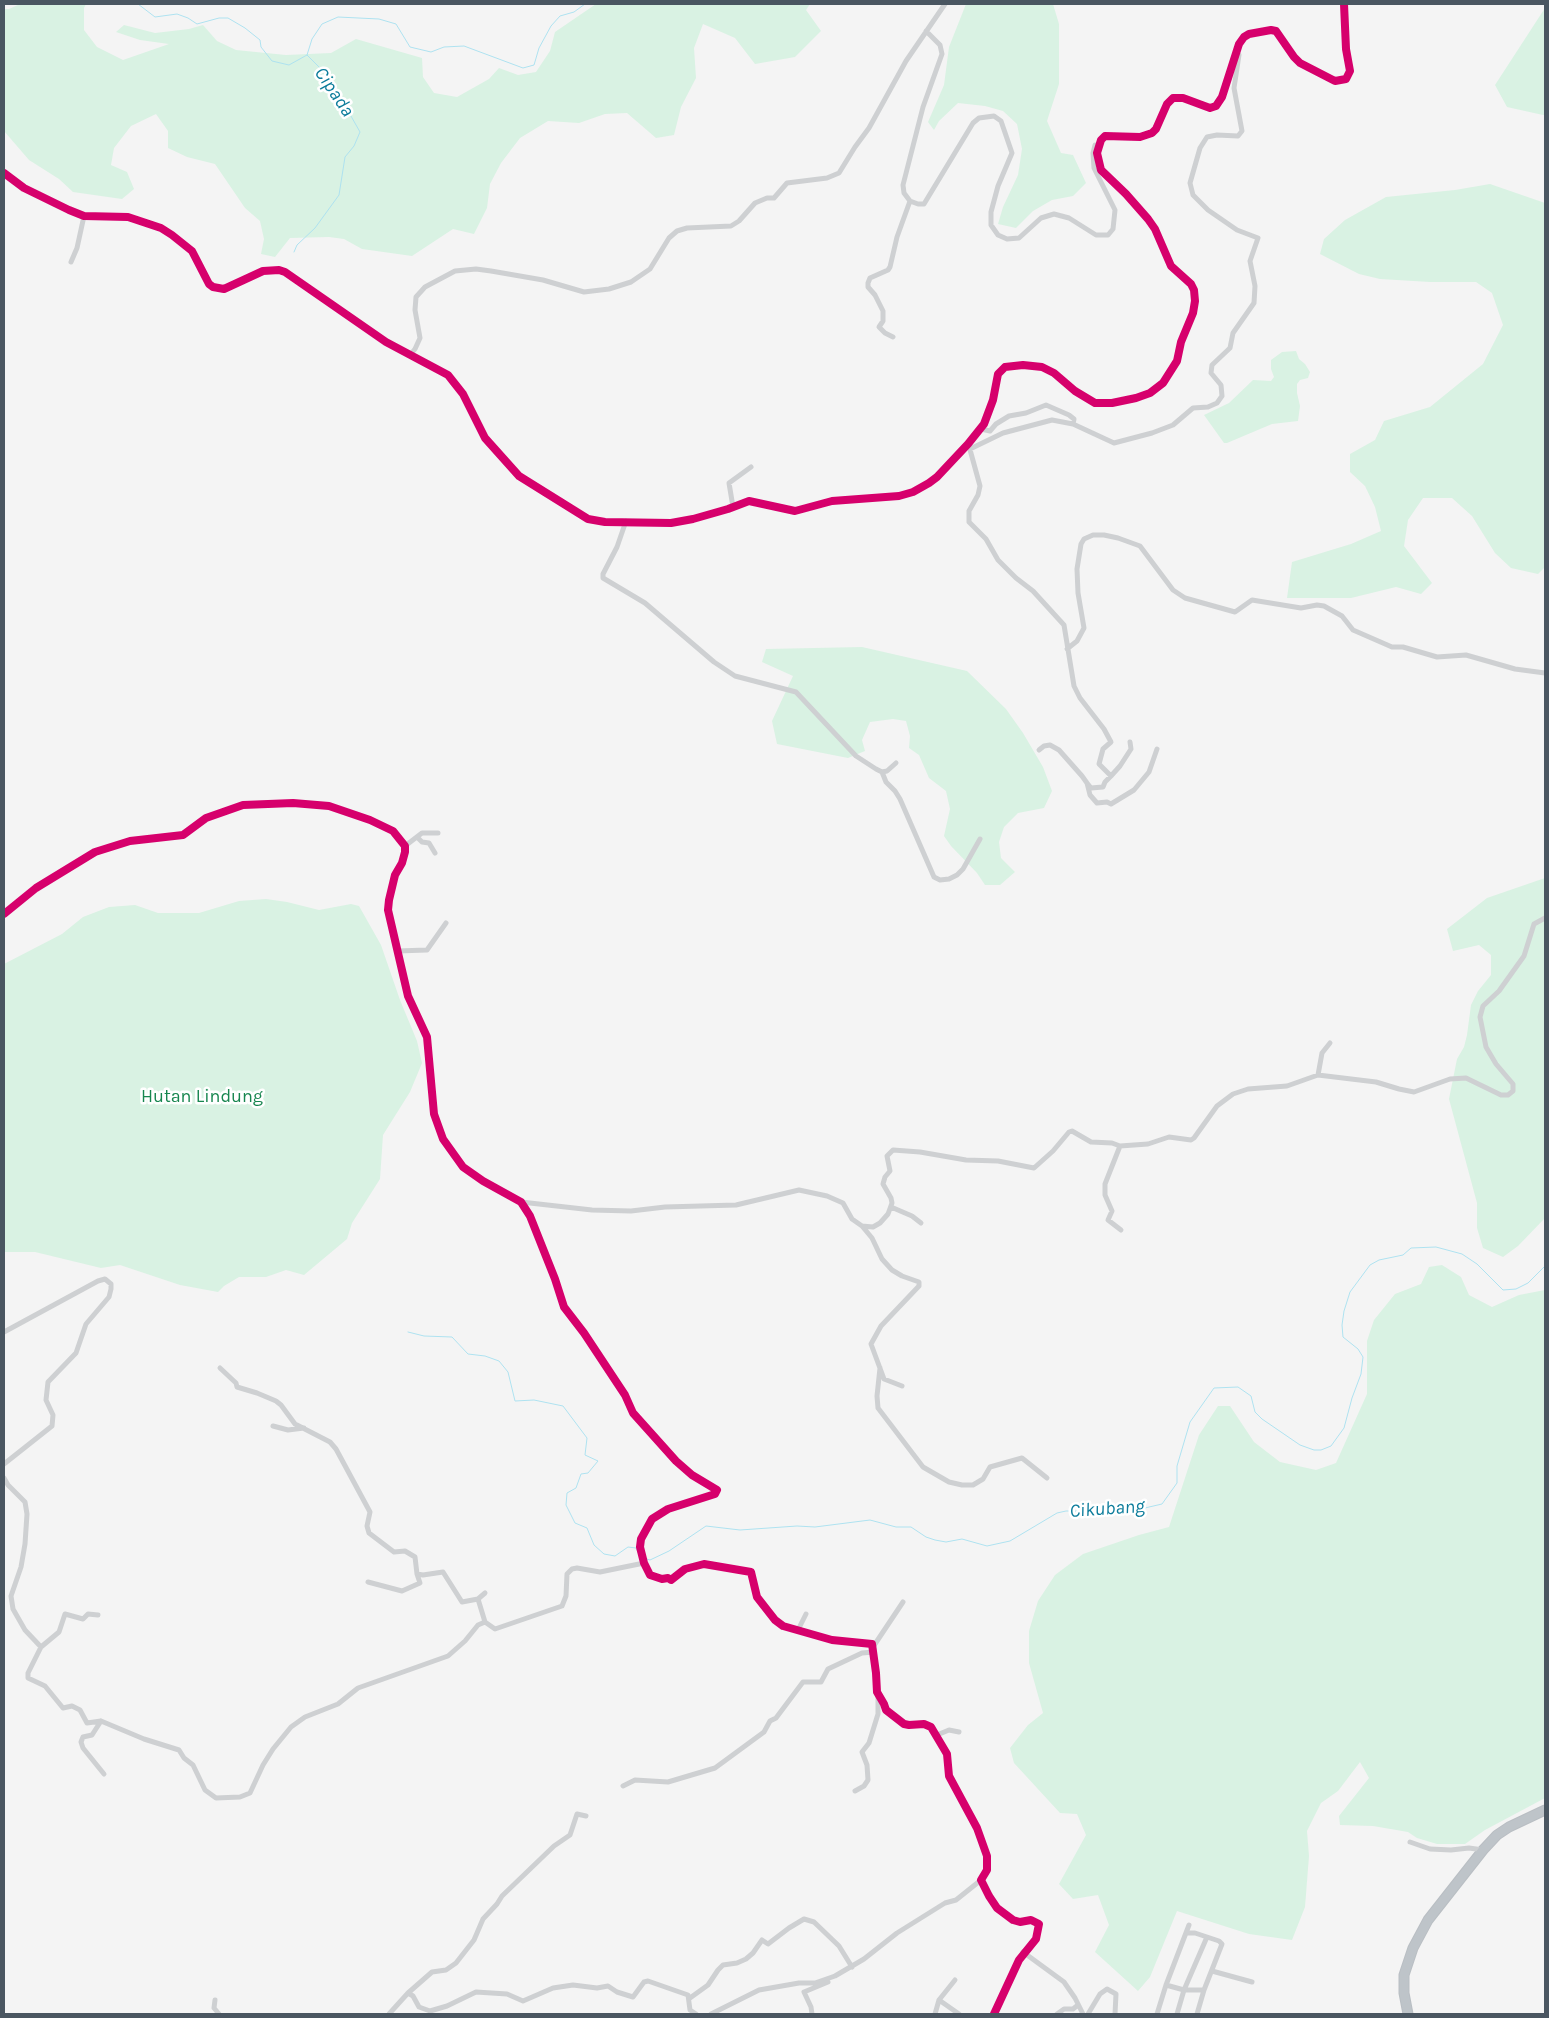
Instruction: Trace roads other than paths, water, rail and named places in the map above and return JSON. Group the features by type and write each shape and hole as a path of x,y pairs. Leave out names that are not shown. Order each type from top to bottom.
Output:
{"highway":[{"path":"1408,2014 1404,1993 1404,1975 1413,1948 1428,1920 1483,1850 1509,1827 1545,1810"}],"street":[{"path":"410,355 420,338 415,310 416,297 425,287 455,271 476,269 491,271 543,280 584,292 609,288 631,282 650,269 669,238 677,231 687,228 731,226 739,221 755,203 767,198 774,198 787,183 827,178 839,173 869,128 906,62 944,4"},
{"path":"969,446 1003,433 1052,420 1073,424 1114,443 1152,433 1173,424 1193,408 1208,407 1217,403 1222,396 1221,385 1211,373 1212,365 1230,348 1233,333 1254,303 1254,286 1250,261 1258,238 1237,230 1208,210 1193,195 1190,183 1200,148 1207,137 1238,136 1242,132 1234,88 1239,44 1247,35 1271,30 1276,31 1300,63 1335,81 1346,80 1350,71 1346,54 1344,4"},
{"path":"926,31 940,44 942,51 923,106 903,186 904,193 910,201 921,205 926,202 933,187 973,123 979,118 994,116 1001,121 1012,153 998,186 991,225 998,235 1007,239 1019,238 1041,218 1054,214 1069,218 1096,235 1108,235 1113,229 1115,210 1094,168 1092,160 1096,143 1104,136 1140,137 1152,133 1156,129 1166,104 1173,98 1182,98 1210,108 1216,106 1222,97 1239,49"},
{"path":"4,173 47,201 84,216 128,217 162,228 192,251 209,284 219,289 224,289 263,272 279,270 285,272 386,342 448,375 463,394 486,438 519,476 588,519 605,522 671,523 733,508 745,501 792,511 832,501 899,496 917,490 933,480 969,446 981,429 993,400 998,374 1005,367 1023,365 1042,367 1054,373 1090,401 1104,403 1136,398 1152,392 1163,383 1177,361 1181,342 1194,307 1194,287 1171,266 1156,230 1126,194 1101,170 1097,153 1101,140"},
{"path":"893,337 885,333 880,327 884,321 883,311 875,295 868,287 868,283 870,278 888,270 890,267 897,237 910,201"},
{"path":"71,262 77,248 84,216"},
{"path":"981,429 990,432 996,424 1009,416 1026,413 1046,405 1069,415 1074,419 1073,424"},
{"path":"969,446 980,486 978,495 969,511 969,522 986,539 998,560 1016,578 1033,591 1064,625 1073,680 1080,698 1104,729 1111,742 1103,749 1099,764 1111,776"},
{"path":"733,508 729,483 751,467"},
{"path":"626,522 617,547 603,574 603,578 645,603 714,662 735,676 796,692 856,756 882,772 886,782 900,799 934,877 940,880 949,879 957,875 963,870 980,839"},
{"path":"1067,649 1077,641 1084,628 1078,593 1077,569 1081,544 1084,539 1093,535 1104,535 1140,546 1173,590 1185,598 1235,612 1252,600 1301,608 1320,605 1332,609 1342,616 1353,630 1392,647 1403,647 1437,657 1466,655 1515,669 1545,673"},
{"path":"1039,750 1044,746 1050,745 1059,750 1091,788 1103,787 1131,749 1130,742"},
{"path":"1087,783 1090,795 1097,803 1107,802 1111,804 1134,790 1148,772 1157,749"},
{"path":"882,772 887,771 896,763"},
{"path":"4,914 36,888 95,852 130,840 183,835 206,818 243,805 293,802 329,806 388,828 405,846"},
{"path":"438,833 422,833 405,846 404,857 396,874 388,905 408,996 427,1037 434,1114 443,1139 462,1167 521,1202 592,1210 631,1211 665,1207 736,1205 799,1190 827,1196 843,1203 850,1218 862,1226 872,1238 882,1259 892,1270 902,1276 920,1282 919,1286 881,1326 871,1344 884,1379 902,1386"},
{"path":"417,837 422,842 429,843 436,853"},
{"path":"862,1226 876,1226 888,1214 891,1207 892,1200 883,1184 885,1177 890,1171 887,1158 891,1151 920,1152 966,1160 998,1161 1034,1168 1053,1151 1070,1131 1091,1142 1112,1143 1120,1146 1148,1144 1169,1137 1192,1139 1216,1107 1233,1094 1248,1089 1287,1086 1318,1075 1376,1082 1399,1090 1414,1092 1450,1080 1466,1078 1501,1094 1510,1095 1513,1090 1513,1084 1496,1064 1486,1047 1480,1017 1484,1006 1499,991 1524,956 1534,924 1545,918"},
{"path":"397,951 427,950 446,923"},
{"path":"1318,1075 1322,1054 1330,1044"},
{"path":"1120,1146 1105,1184 1105,1195 1112,1211 1108,1220 1121,1230"},
{"path":"521,1202 530,1216 565,1309 584,1333 625,1395 633,1413 676,1461 692,1475 717,1489 715,1494 668,1509 656,1516 642,1535 642,1554 650,1575 671,1580 685,1569 704,1564 751,1572 757,1597 772,1616 783,1626 832,1640 870,1643 873,1650 878,1714 870,1743 862,1752 868,1765 868,1780 864,1786 855,1791"},
{"path":"891,1207 912,1216 921,1223"},
{"path":"4,1332 98,1281 104,1279 111,1284 109,1296 86,1324 76,1353 48,1382 46,1400 54,1415 52,1426 4,1464"},
{"path":"220,1368 236,1383 237,1387 257,1393 281,1404 295,1424 326,1440 336,1449 370,1512 367,1526 369,1533 394,1552 405,1551 415,1557 420,1583 402,1591 368,1582"},
{"path":"880,1368 876,1396 878,1408 923,1467 949,1482 967,1485 983,1479 990,1467 1022,1458 1047,1478"},
{"path":"274,1426 288,1430 304,1428"},
{"path":"4,1478 8,1485 25,1502 27,1514 25,1544 21,1567 11,1596 12,1606 25,1630 41,1647"},
{"path":"478,1600 485,1622 495,1629 562,1606 566,1596 567,1574 572,1569 577,1568 600,1572 644,1563"},
{"path":"417,1574 424,1575 442,1571 462,1602 478,1600 485,1593"},
{"path":"623,1786 635,1780 668,1782 715,1768 764,1732 770,1721 776,1718 803,1682 821,1682 828,1669 862,1652 873,1650 903,1602"},
{"path":"98,1615 88,1614 83,1619 65,1614 58,1632 41,1647 28,1674 28,1678 45,1686 63,1708 72,1706 80,1710 88,1723 100,1722 121,1728 144,1739 172,1746 179,1750 193,1765 205,1790 216,1798 240,1797 250,1793 273,1749 291,1727 300,1720 338,1704 358,1688 448,1656 478,1626 485,1622"},
{"path":"798,1630 806,1614"},
{"path":"711,2014 759,1990 799,1983 815,1983 852,1967 897,1933 945,1903 956,1900 981,1880 987,1870 987,1856 977,1828 949,1776 947,1756 934,1729 927,1724 909,1725 896,1718 886,1710 877,1694"},
{"path":"100,1722 92,1735 83,1737 81,1742 83,1748 104,1774"},
{"path":"937,1735 949,1730 959,1732"},
{"path":"389,2014 408,1993 432,1972 446,1970 456,1963 474,1940 483,1919 502,1896 554,1846 570,1835 576,1814 586,1816"},
{"path":"1410,1842 1430,1849 1451,1850 1469,1848 1483,1850"},
{"path":"981,1880 997,1908 1013,1920 1020,1922 1031,1920 1038,1923 1039,1932 1036,1939 1023,1952 994,2014"},
{"path":"690,1998 708,1985 718,1970 724,1965 738,1963 746,1959 762,1940 768,1944 788,1928 804,1919 814,1922 838,1946 852,1967"},
{"path":"1157,2014 1189,1925"},
{"path":"1186,1933 1195,1933 1222,1944 1197,2014"},
{"path":"1177,2014 1184,1990 1207,1938"},
{"path":"1023,1952 1064,1982 1082,2014"},
{"path":"1212,1971 1252,1982"},
{"path":"812,2014 804,1992 828,1982 830,1978"},
{"path":"935,2014 939,2000 955,1980"},
{"path":"408,1993 414,1996 419,2007 430,2011 447,2006 476,1992 507,1994 522,2001 553,1988 573,1985 597,1988 608,1986 617,1992 633,1997 646,1981 688,1995 690,1998 690,2010 696,2014"},
{"path":"1166,1985 1184,1990 1204,1990"},
{"path":"1088,2014 1100,1994 1107,1990 1116,1994 1115,2014"},
{"path":"214,2000 214,2008 219,2014"},
{"path":"939,2000 959,2014"},
{"path":"1057,2014 1064,2009 1073,2009 1078,2005"}],"waterway":[{"path":"138,4 155,17 177,14 197,24 219,18 228,18 260,40 261,47 272,61 289,65 307,55"},
{"name":"Cipada","path":"294,252 297,245 315,228 339,195 345,157 354,146 360,132 343,102 332,90 327,75 307,55 312,39 322,24 338,17 379,19 396,24 410,47 431,52 444,47 464,46 523,68 534,65 539,48 551,26 560,16 574,12 585,4"},
{"name":"Cikubang","path":"644,1558 650,1560 669,1551 706,1526 740,1530 797,1526 815,1527 870,1520 896,1527 911,1527 926,1537 935,1540 946,1542 962,1539 987,1546 1010,1541 1057,1513 1066,1511 1132,1511 1162,1504 1177,1483 1177,1466 1190,1422 1214,1388 1238,1387 1251,1396 1255,1412 1262,1419 1300,1445 1314,1450 1321,1450 1331,1446 1344,1428 1361,1374 1363,1357 1358,1349 1343,1337 1344,1311 1350,1292 1370,1265 1379,1260 1403,1255 1411,1248 1436,1247 1462,1254 1477,1264 1503,1290 1516,1289 1528,1283 1545,1266"},
{"path":"408,1332 424,1336 452,1337 468,1354 485,1356 499,1361 508,1372 515,1401 534,1400 563,1406 587,1438 585,1455 598,1461 588,1473 581,1474 576,1488 567,1493 566,1505 575,1523 587,1528 594,1545 604,1554 615,1556 628,1547 636,1548 640,1557"}],"park label":[{"name":"Hutan Lindung","path":"202,1097"}]}
